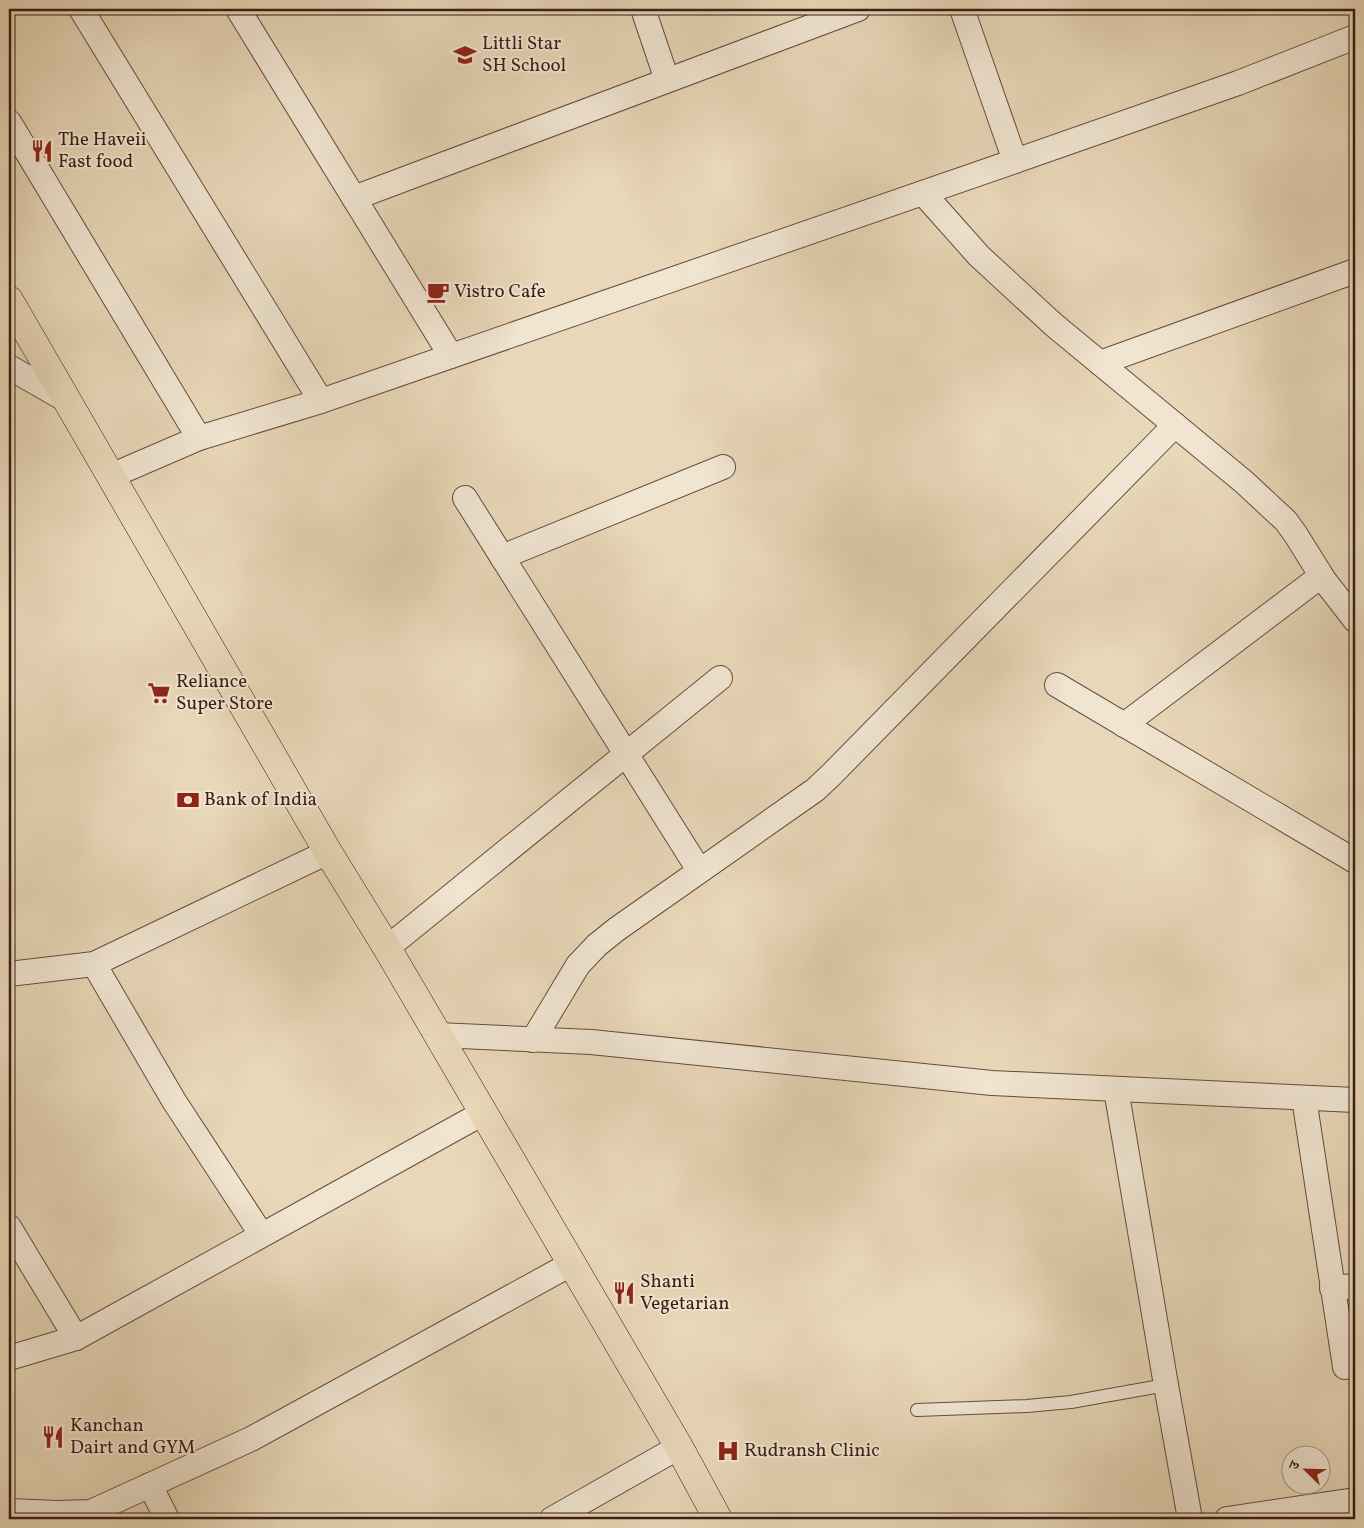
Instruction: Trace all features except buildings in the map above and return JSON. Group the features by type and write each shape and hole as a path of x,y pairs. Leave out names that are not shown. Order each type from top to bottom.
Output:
{"highway":[{"path":"9,300 328,852 387,948 679,1447 718,1519"}],"street":[{"path":"81,9 321,401"},
{"path":"238,9 451,356"},
{"path":"643,9 667,80"},
{"path":"354,198 667,80 800,19 858,9"},
{"path":"962,9 1015,161"},
{"path":"111,476 199,438 321,401 1015,161 1238,83 1355,37"},
{"path":"9,122 199,438"},
{"path":"923,192 979,256 1054,325 1244,482 1286,521 1321,576 1355,620"},
{"path":"1100,363 1355,271"},
{"path":"9,367 68,401"},
{"path":"533,1040 578,965 597,945 814,790 831,775 1175,425"},
{"path":"502,557 723,467"},
{"path":"465,498 700,870"},
{"path":"1124,725 1321,576"},
{"path":"387,948 720,678"},
{"path":"1057,685 1355,861"},
{"path":"9,974 94,964 328,852"},
{"path":"94,964 174,1101 261,1234"},
{"path":"438,1035 591,1042 992,1083 1355,1100"},
{"path":"1116,1089 1190,1519"},
{"path":"1304,1098 1344,1287 1345,1367"},
{"path":"9,1358 76,1338 261,1234 483,1113"},
{"path":"9,1227 76,1338"},
{"path":"9,1511 91,1512 251,1439 571,1264"},
{"path":"552,1519 679,1447"},
{"path":"150,1485 167,1519"},
{"path":"1227,1519 1355,1500"}],"lane":[{"path":"918,1410 1027,1406 1072,1402 1166,1385"}],"place":[{"name":"Littli Star SH School","path":"465,55"},
{"name":"The Haveii Fast food","path":"42,151"},
{"name":"Vistro Cafe","path":"438,292"},
{"name":"Reliance Super Store","path":"159,693"},
{"name":"Bank of India","path":"188,800"},
{"name":"Shanti Vegetarian","path":"624,1293"},
{"name":"Kanchan Dairt and GYM","path":"53,1437"},
{"name":"Rudransh Clinic","path":"728,1451"}]}
